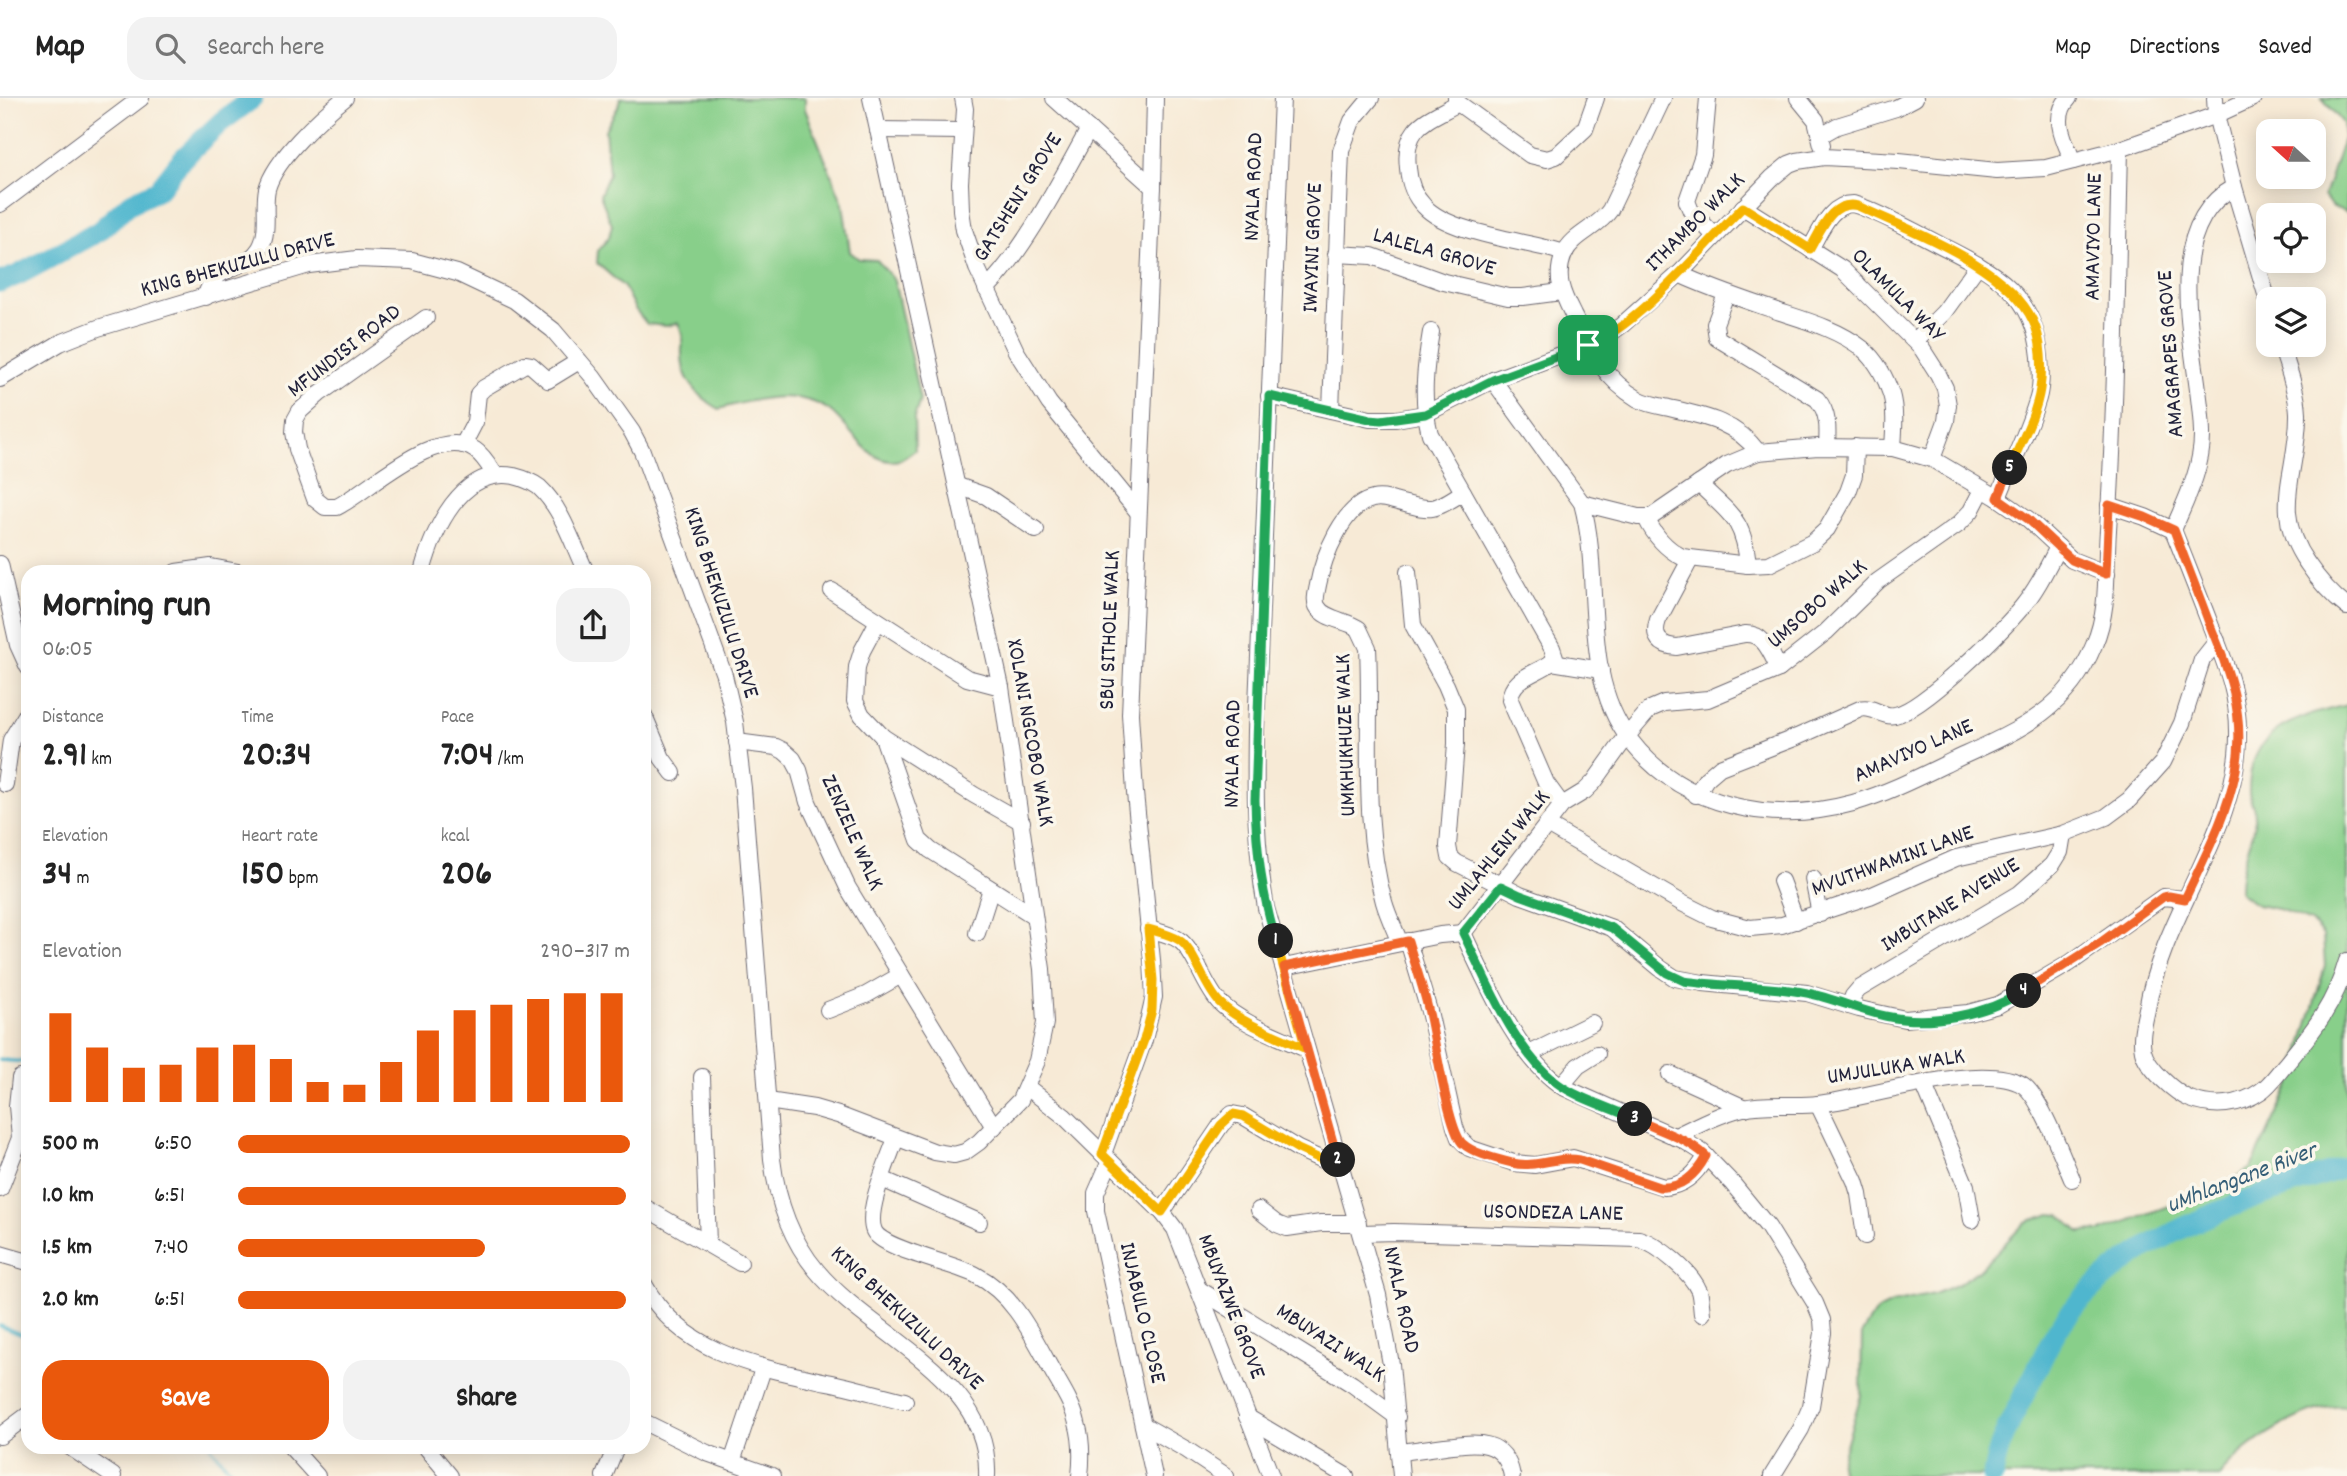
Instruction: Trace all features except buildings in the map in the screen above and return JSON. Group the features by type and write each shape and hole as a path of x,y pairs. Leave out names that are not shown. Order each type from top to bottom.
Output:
{"street":[{"path":"0,204 141,98"},
{"path":"206,297 207,290 216,276 245,261 259,250 263,242 267,189 272,177 306,133 345,98"},
{"name":"XOLANI NGCOBO WALK","path":"768,1101 814,1108 838,1115 935,1152 954,1155 965,1152 995,1127 1020,1100 1037,1061 1045,1023 1042,969 1001,687 871,98"},
{"path":"963,98 961,210 968,243 986,289 1016,351 1049,403 1138,512"},
{"path":"1054,98 1153,187"},
{"name":"SBU SITHOLE WALK","path":"1106,1158 1154,998 1131,745 1155,98"},
{"name":"NYALA ROAD","path":"1282,98 1256,730 1257,853 1266,908 1378,1295 1391,1364 1402,1476"},
{"name":"IWAYINI GROVE","path":"1331,410 1341,151 1352,121 1371,98"},
{"path":"1564,253 1472,231 1439,218 1423,206 1413,189 1408,170 1409,139 1420,125 1457,100 1530,155 1547,159 1556,156 1585,129 1596,98"},
{"path":"1663,98 1610,210 1574,240 1564,253 1560,273 1561,292 1592,354 1605,370 1639,399 1728,425 1743,435 1758,452"},
{"path":"1708,98 1703,155 1688,201 1691,211 1714,235"},
{"path":"1798,98 1816,120 1824,157"},
{"path":"1821,135 1837,126 1896,108 1915,98"},
{"path":"2069,98 2061,110 2060,122 2073,161"},
{"name":"ITHAMBO WALK","path":"1269,396 1381,420 1425,414 1493,380 1602,340 1622,326 1679,274 1714,235 1789,164 1805,159 1824,157 1899,161 1997,171 2046,168 2120,149 2216,106 2253,98"},
{"path":"2216,106 2234,187 2264,287"},
{"name":"GATSHENI GROVE","path":"986,289 1021,244 1089,129"},
{"path":"878,130 963,131"},
{"name":"AMAVIYO LANE","path":"1493,380 1582,503 1588,525 1601,670 1610,702 1627,736 1665,775 1696,795 1755,811 1801,811 1851,804 1913,780 2031,723 2067,689 2084,667 2093,649 2101,629 2106,574 2120,149"},
{"name":"AMAGRAPES GROVE","path":"2174,530 2198,466 2202,433 2187,289 2190,250 2201,223 2213,204 2218,197 2234,187"},
{"path":"1810,249 1834,211 1848,204 1858,206 1978,265 2007,286 2028,312 2036,328 2041,376 2036,405 1998,498"},
{"name":"OLAMULA WAY","path":"1743,207 1848,274 1915,341 1938,373 1947,398 1945,421 1932,459"},
{"name":"LALELA GROVE","path":"1336,254 1372,256 1444,282 1508,297 1522,298 1561,292"},
{"name":"KING BHEKUZULU DRIVE","path":"0,379 68,339 323,263 356,258 412,261 457,273 514,300 553,330 620,415 642,450 719,657 730,696 737,742 774,1177 783,1212 798,1244 818,1272 840,1295 957,1393 972,1412 988,1456 988,1476"},
{"path":"1915,341 1950,306 1978,265"},
{"path":"1679,274 1726,294 1823,326 1861,348 1875,362 1891,394 1894,448"},
{"path":"1726,294 1715,324 1717,338 1817,399 1825,410 1827,419 1827,447"},
{"name":"MFUNDISI ROAD","path":"426,318 319,394 300,411 295,420 294,432 297,449 315,499 330,508 341,505 414,457 438,447 463,445"},
{"path":"1431,332 1425,371 1425,414 1430,434 1555,657 1552,662 1512,687 1510,700 1546,783 1562,805"},
{"path":"2284,357 2298,412 2287,502 2291,534 2296,547 2320,582 2332,596 2347,607"},
{"path":"495,475 484,458 463,445 475,422 476,398 484,388 525,364 547,380 579,361"},
{"path":"1582,503 1646,517 1658,513 1727,465 1758,452 1827,447 1894,448 1932,459 1998,498 2028,519 2078,564 2106,574"},
{"path":"1646,517 1653,532 1666,547 1690,560 1769,564 1814,542 1827,529 1843,504 1852,483 1855,447"},
{"path":"424,565 433,538 446,514 461,495 489,476 503,474 519,477 536,485 547,496 583,565"},
{"path":"1699,484 1731,514 1742,529 1748,565"},
{"path":"958,486 986,496 1036,530"},
{"name":"UMSOBO WALK","path":"1627,736 1654,706 1672,701 1707,699 1779,669 1826,632 1878,582 1959,524 1971,511 1982,490"},
{"name":"UMKHUKHUZE WALK","path":"1464,492 1434,509 1422,509 1381,498 1356,506 1327,554 1316,600 1321,611 1359,628 1368,648 1371,806 1376,864 1384,902 1404,942 1429,1011 1459,1138 1469,1147 1498,1159 1528,1166 1573,1158 1664,1187 1677,1185 1688,1179 1706,1156"},
{"path":"2109,505 2174,530 2229,671 2237,707 2236,770 2222,816 2154,974 2142,1044 2148,1062 2175,1090 2188,1098 2214,1105 2243,1100 2261,1091 2318,1026 2340,984 2347,961"},
{"path":"1696,795 1706,779 1720,767 1869,706 1885,715 1898,715 1931,693 1955,674 2022,607 2058,547"},
{"path":"1690,560 1658,620 1656,637 1668,646 1677,647 1750,634 1764,641 1779,669"},
{"path":"0,564 21,652"},
{"path":"1408,572 1413,625 1443,678 1456,709 1449,854 1452,860 1520,895 1612,928 1675,978 1807,993 1905,1020 1932,1018 1989,1009 2010,1000 2070,963 2163,897 2185,899"},
{"path":"832,591 967,678 989,686 1001,687"},
{"path":"878,621 857,667 855,701 862,715 883,737 1022,822"},
{"name":"MVUTHWAMINI LANE","path":"1547,825 1712,918 1759,928 1796,921 1870,896 1964,856 2063,834 2106,817 2129,800 2155,772 2169,751 2182,723 2202,660 2217,641"},
{"path":"1552,662 1601,670"},
{"path":"5,784 11,740 21,724"},
{"path":"651,732 662,758 673,773"},
{"name":"UMLAHLENI WALK","path":"1463,933 1562,805 1594,782 1627,736"},
{"path":"883,737 919,840 930,850 1034,916"},
{"name":"ZENZELE WALK","path":"737,742 776,747 785,751 793,760 822,834 848,888 995,1127"},
{"name":"IMBUTANE AVENUE","path":"1849,1006 1859,989 2003,905 2036,881 2057,859 2063,834"},
{"path":"1813,879 1820,914"},
{"path":"1781,881 1796,921"},
{"path":"977,933 991,889"},
{"path":"1148,929 1183,943 1209,989 1224,1007 1306,1049"},
{"path":"1284,967 1440,935 1463,933 1507,1021 1529,1054 1547,1074 1561,1086 1690,1143 1706,1156 1768,1227 1811,1296 1822,1320 1824,1333 1811,1406 1801,1429 1772,1476"},
{"path":"828,1010 866,995 901,975"},
{"path":"1529,1054 1592,1023"},
{"path":"1561,1086 1578,1066 1597,1054"},
{"path":"1671,1074 1745,1108"},
{"path":"702,1077 708,1244"},
{"name":"UMJULUKA WALK","path":"1674,1137 1723,1114 1745,1108 1818,1104 1976,1077 2003,1079 2025,1086 2038,1105 2072,1179"},
{"path":"0,1189 20,1138 17,1106 20,1078"},
{"path":"1924,1085 1966,1186 1972,1220"},
{"name":"MBUYAZWE GROVE","path":"1027,1087 1064,1116 1162,1212 1182,1241 1271,1476"},
{"path":"1818,1104 1855,1181 1865,1236"},
{"path":"1162,1212 1221,1125 1233,1114 1243,1116 1298,1149 1340,1168"},
{"path":"896,1138 872,1214 873,1229 877,1235 903,1249 977,1275 1000,1292 1020,1313 1073,1410 1081,1451 1080,1476"},
{"name":"INJABULO CLOSE","path":"1106,1158 1096,1193 1096,1211 1154,1476"},
{"path":"882,1179 979,1222"},
{"name":"USONDEZA LANE","path":"1259,1209 1287,1228 1321,1223 1394,1232 1639,1239 1656,1247 1690,1278 1700,1294 1702,1314"},
{"path":"651,1211 740,1263"},
{"path":"0,1254 21,1260"},
{"name":"MBUYAZI WALK","path":"1200,1290 1352,1384 1397,1417"},
{"path":"651,1294 673,1324 710,1347 763,1368 905,1401"},
{"path":"732,1462 763,1368"},
{"path":"1247,1417 1346,1476"},
{"path":"0,1436 21,1421"},
{"path":"1143,1425 1226,1476"},
{"path":"651,1426 679,1441 772,1476"},
{"path":"1401,1452 1469,1443 1486,1444 1497,1449 1506,1458 1512,1476"},
{"path":"80,1454 113,1476"},
{"path":"297,1454 317,1476"},
{"path":"432,1454 450,1476"},
{"path":"604,1476 613,1454"}],"green space":[{"path":"620,98 805,98 805,109 843,204 850,252 859,259 877,260 894,280 920,400 914,418 915,450 902,459 880,459 862,445 829,410 803,399 760,399 719,409 693,387 683,365 682,335 678,323 666,326 647,324 635,309 624,287 597,263 598,251 609,237 612,225 600,195 609,174 605,130"},
{"path":"2322,98 2347,98 2347,212 2332,207 2324,196 2344,136 2343,123"},
{"path":"2347,705 2347,1407 2314,1411 2277,1428 2243,1452 2219,1476 1842,1476 1840,1465 1861,1395 1862,1333 1876,1311 1892,1303 1934,1294 1958,1284 1980,1269 2026,1222 2051,1214 2060,1215 2080,1232 2101,1231 2217,1188 2251,1168 2291,1083 2325,966 2323,935 2311,922 2282,910 2258,905 2240,893 2255,819 2249,793 2251,771 2266,740 2278,730 2293,721"}],"waterway":[{"path":"0,282 98,232 129,204 158,190 182,159 221,122 253,98"},
{"path":"0,1060 21,1062"},
{"name":"uMhlangane River","path":"1993,1476 2007,1428 2048,1347 2060,1326 2086,1295 2117,1268 2189,1225 2269,1193 2347,1167"},
{"path":"0,1326 21,1334"},
{"path":"217,1454 236,1476"}],"route":[{"path":"1588,345 1493,380 1425,414 1370,419 1269,396 1256,730 1257,853 1266,908 1284,967 1306,1049 1224,1007 1209,989 1183,943 1148,929 1154,998 1152,1010 1144,1040 1102,1154 1162,1212 1225,1119 1233,1114 1243,1116 1298,1149 1340,1168 1284,967 1408,941 1429,1011 1440,1070 1455,1127 1462,1143 1498,1159 1521,1165 1535,1166 1573,1158 1659,1187 1682,1184 1694,1174 1706,1156 1690,1143 1563,1087 1529,1054 1507,1021 1463,933 1501,886 1612,928 1660,968 1684,981 1807,993 1905,1020 1968,1013 1998,1006 2070,963 2163,897 2185,899 2227,804 2236,770 2238,735 2234,687 2174,530 2109,505 2106,574 2072,560 2028,519 1998,498 2036,405 2041,376 2036,328 2028,312 2007,286 1962,256 1858,206 1844,204 1834,211 1810,249 1743,207 1679,274 1622,326 1602,340 1588,345"}]}
